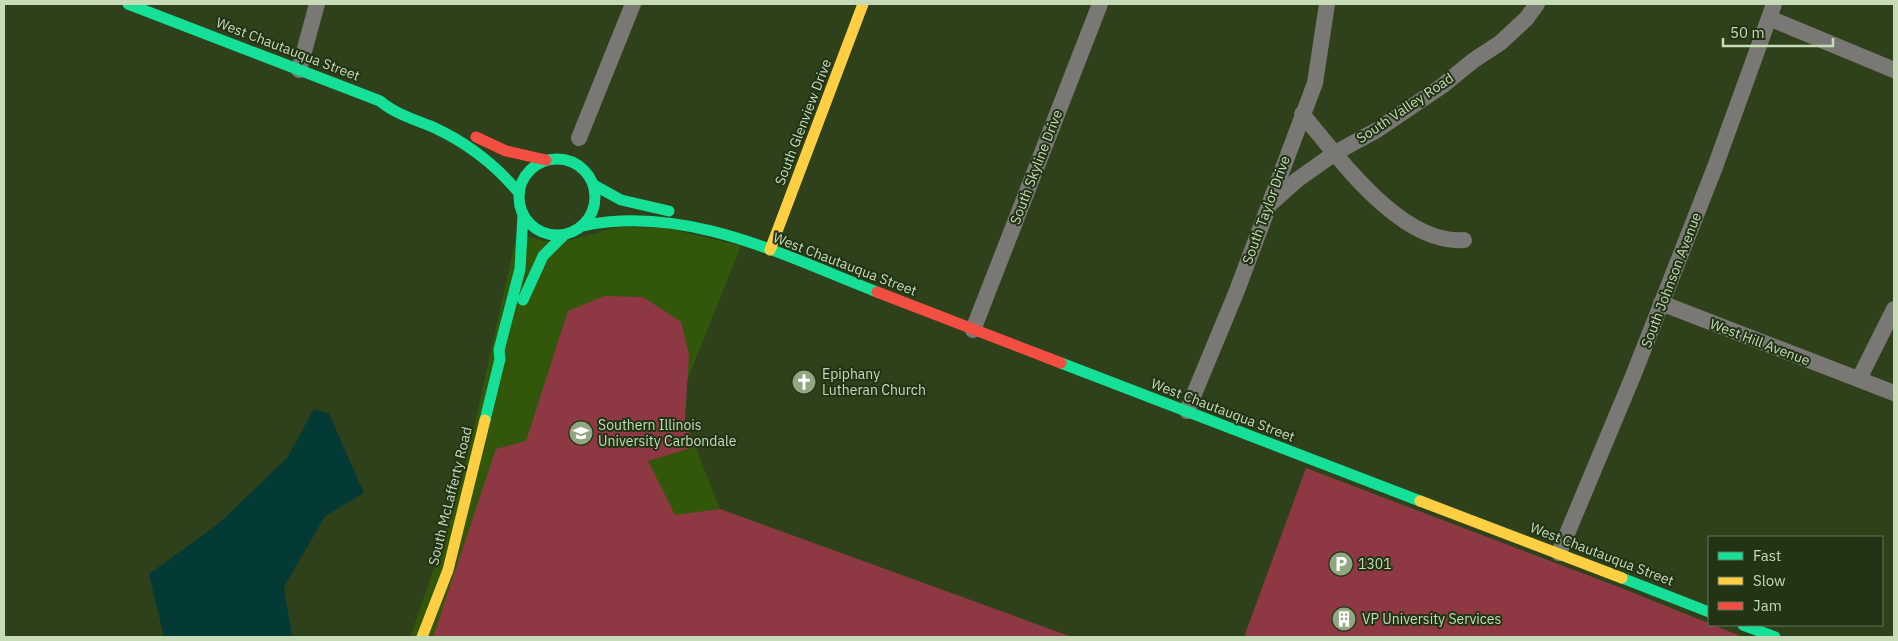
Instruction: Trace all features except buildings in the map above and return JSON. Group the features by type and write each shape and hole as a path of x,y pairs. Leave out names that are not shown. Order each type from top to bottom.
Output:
{"street":[{"name":"West Chautauqua Street","path":"128,4 380,101 388,108 449,135 482,154 500,169 519,193 524,215"},
{"path":"299,70 317,4"},
{"path":"579,138 633,4"},
{"name":"South Glenview Drive","path":"770,250 864,4"},
{"name":"South Skyline Drive","path":"973,330 1100,4"},
{"name":"South Taylor Drive","path":"1187,412 1234,298 1315,82 1327,4"},
{"name":"South Valley Road","path":"1268,207 1297,180 1336,153 1377,130 1442,86 1474,60 1500,43 1526,19 1537,4"},
{"path":"1772,11 1894,70"},
{"name":"South Johnson Avenue","path":"1559,553 1715,167 1772,11"},
{"name":"West Chautauqua Street","path":"380,101 390,101 428,115 506,151 546,160 560,158 575,163 586,172 594,185 621,200 698,219 720,227 727,234 973,330 1708,612"},
{"path":"1302,114 1385,205 1413,227 1449,241 1464,240"},
{"path":"519,193 527,173 546,160"},
{"path":"582,226 594,210 596,198 594,185"},
{"path":"524,215 531,226 542,232 551,235 564,235"},
{"name":"South McLafferty Road","path":"422,637 448,570 500,359 499,350 520,269 524,215"},
{"name":"West Chautauqua Street","path":"564,235 582,226 607,222 652,220 686,225 718,235 727,234"},
{"name":"South McLafferty Road","path":"500,359 506,352 523,300 538,264 550,248 564,235"},
{"name":"West Hill Avenue","path":"1661,303 1894,393"},
{"path":"1859,379 1894,309"},
{"path":"1746,626 1775,637"}],"shaded area":[{"name":"Southern Illinois University Carbondale","path":"619,227 667,228 741,246 686,384 685,420 720,509 1072,637 410,637 439,554 463,476 517,233 544,241 562,242"},
{"name":"Southern Illinois University Carbondale","path":"604,296 643,297 681,322 689,355 685,420 694,447 648,461 675,515 720,509 1072,637 433,637 496,449 526,441 568,311"},
{"path":"1306,468 1624,589 1708,623 1708,626 1716,626 1743,637 1244,637"}],"water":[{"path":"314,409 329,414 364,493 325,516 284,587 292,637 164,637 149,574 218,524 287,458"}],"traffic: fast":[{"path":"128,4 380,101 399,113 435,128 470,148 501,173 519,193"},
{"path":"550,159 564,159 578,165 589,176 595,190 595,197 592,212 584,224 564,235 550,235 536,229 525,218 519,204 519,190 525,176 536,165 550,159"},
{"path":"594,185 621,200 669,211"},
{"path":"485,420 500,359 499,350 520,269 523,215"},
{"path":"582,226 620,221 658,222 696,227 770,249 877,292"},
{"path":"523,300 543,256 564,235"},
{"path":"1061,363 1420,501"},
{"path":"1622,578 1708,612"},
{"path":"1746,626 1775,637"}],"traffic: slow":[{"path":"770,250 863,4"},
{"path":"422,637 448,570 485,420"},
{"path":"1420,501 1622,578"}],"traffic: jam":[{"path":"476,137 506,151 546,160"},
{"path":"877,292 1061,363"}],"place":[{"name":"Epiphany Lutheran Church","path":"804,382"},
{"name":"Southern Illinois University Carbondale","path":"581,433"},
{"name":"1301","path":"1341,564"},
{"name":"VP University Services","path":"1344,619"}]}
